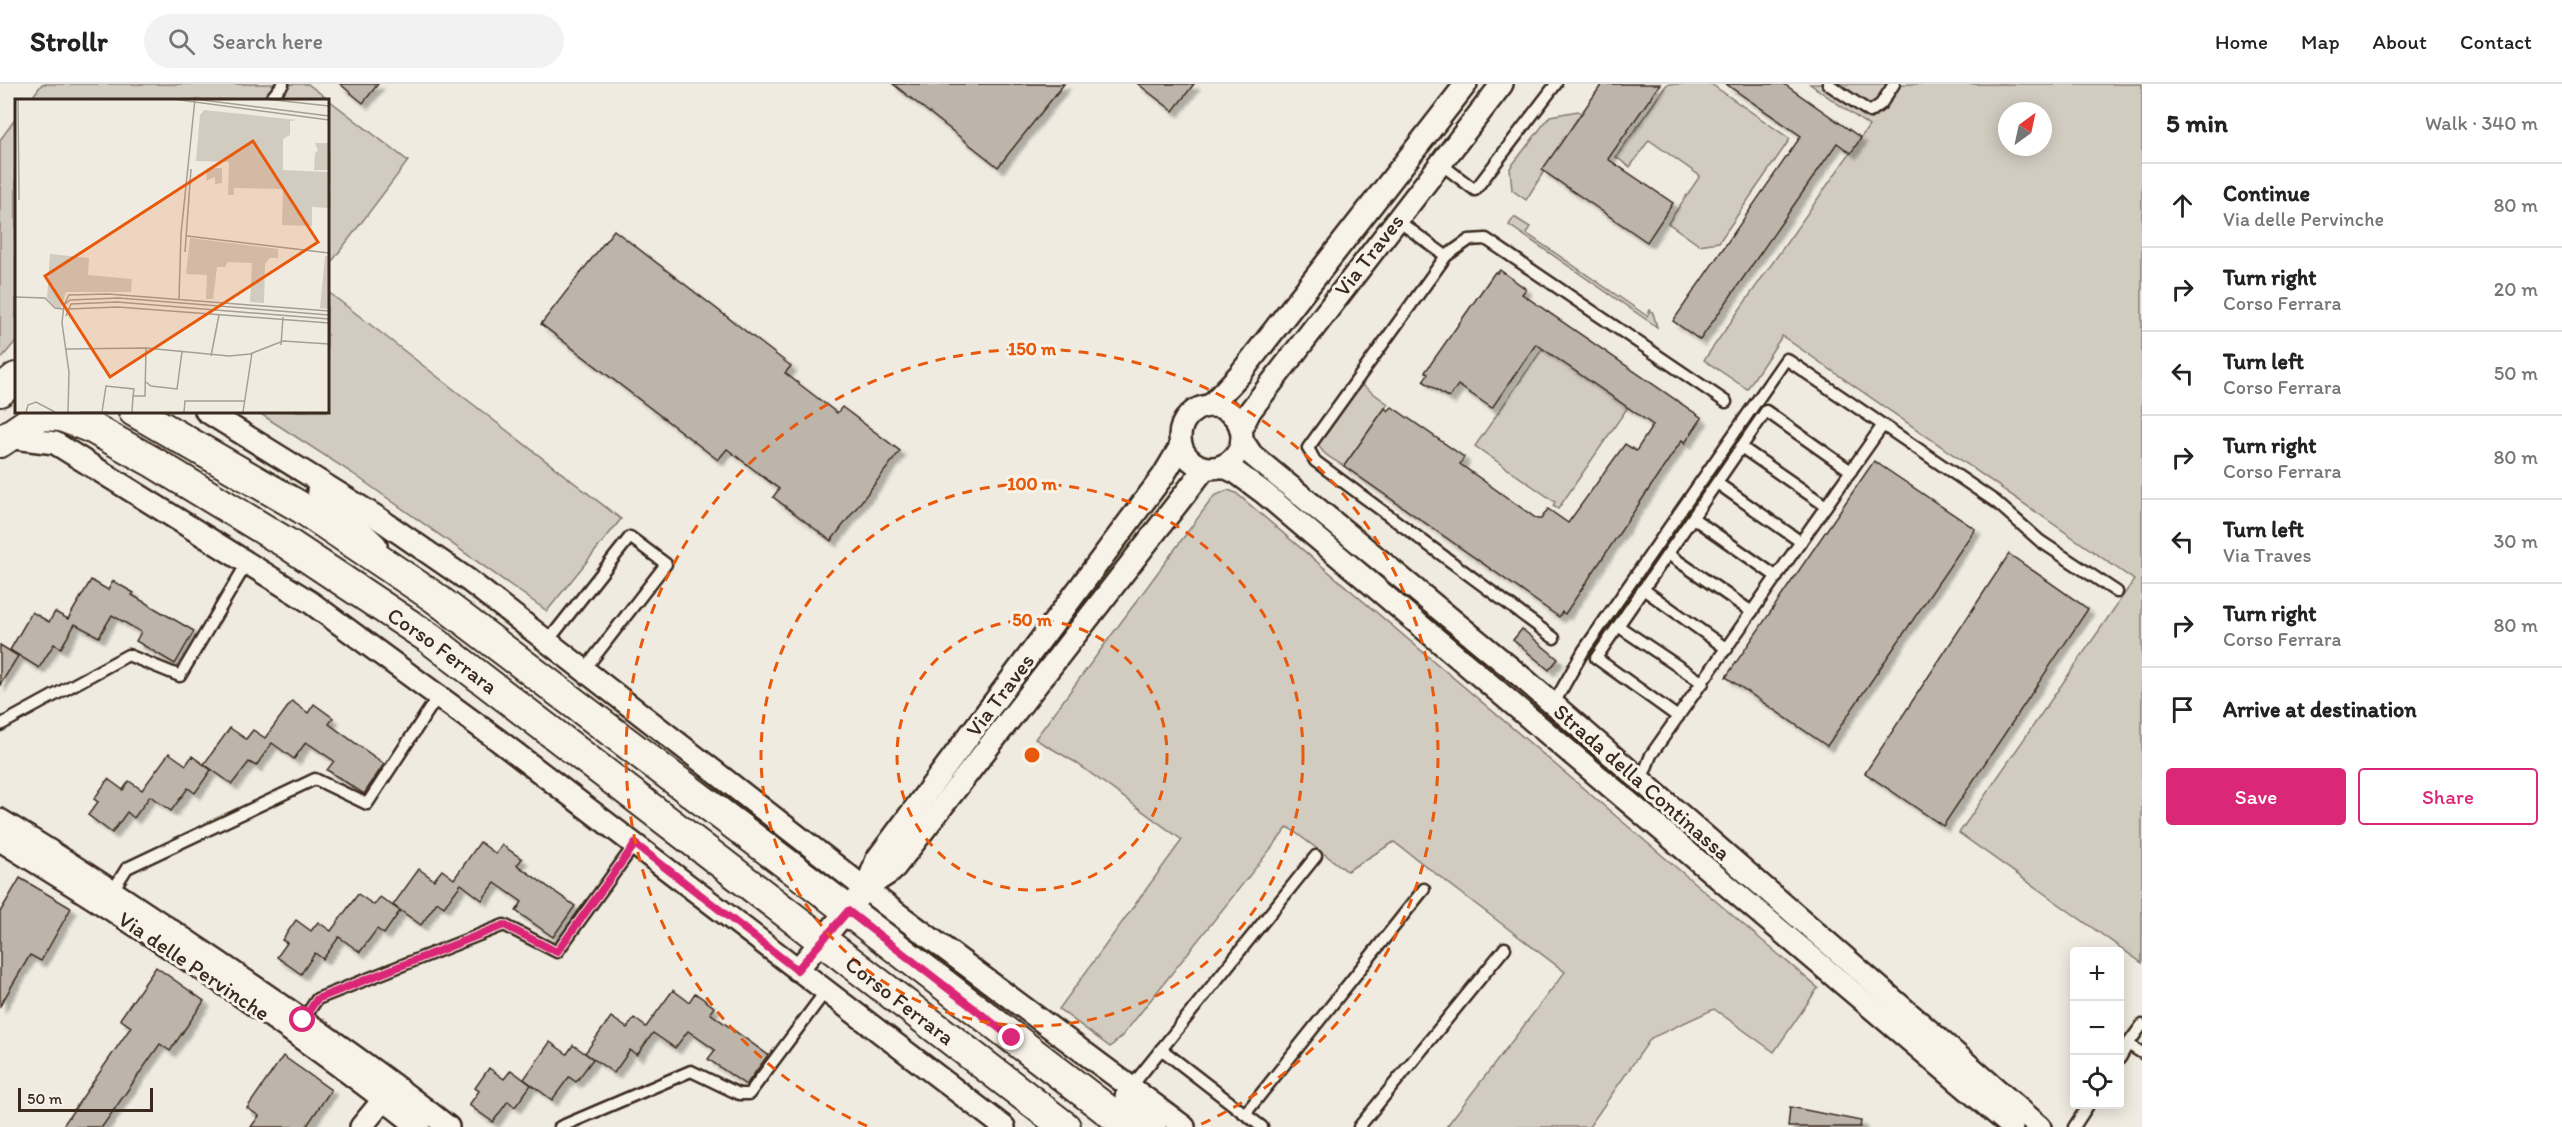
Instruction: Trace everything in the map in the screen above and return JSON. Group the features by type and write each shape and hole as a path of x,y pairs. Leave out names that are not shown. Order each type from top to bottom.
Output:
{"main road":[{"name":"Corso Ferrara","path":"136,412 302,508 434,597 857,899 1129,1127"},
{"name":"Corso Ferrara","path":"3,440 39,415 61,416 92,428 288,544 429,638 1065,1127"}],"street":[{"name":"Via Traves","path":"1210,406 1240,374 1466,84"},
{"name":"Via Traves","path":"1241,435 1250,411 1502,84"},
{"path":"1210,406 1229,412 1241,435 1236,455 1214,467 1190,460 1181,446 1180,436 1186,418 1201,408 1210,406"},
{"name":"Corso Ferrara","path":"208,412 286,459 412,541 585,669 857,899 1092,1058 1184,1127"},
{"name":"Strada della Continassa","path":"1241,435 1252,455 1553,705 2040,1127"},
{"name":"Corso Ferrara","path":"3,440 55,442 310,602 635,844 825,992 1004,1127"},
{"name":"Via Traves","path":"857,899 877,859 1163,476 1181,446"},
{"name":"Corso Ferrara","path":"286,459 434,597"},
{"name":"Via Traves","path":"797,970 857,899 892,871 1214,467"},
{"name":"Strada della Continassa","path":"1214,467 1237,473 1273,501 2012,1127"},
{"name":"Via delle Pervinche","path":"0,820 112,890 303,1020 389,1092 419,1127"},
{"name":"Via delle Pervinche","path":"0,840 389,1092 448,1127"},
{"name":"Corso Ferrara","path":"1092,1058 1155,1127"},
{"path":"361,1127 389,1092"}],"lane":[{"path":"271,99 283,84"},
{"path":"1441,164 1475,190 1556,84"},
{"path":"1828,84 1870,112 1881,104 1894,84"},
{"path":"1397,220 1446,256"},
{"path":"1554,638 1315,461 1308,448 1446,256 1469,240 1486,239 1726,402"},
{"path":"1553,705 1584,650 1786,359 1996,502 2040,541 2117,591"},
{"path":"1678,717 1596,658 1766,411 1851,471"},
{"path":"1641,781 1652,755 1883,425"},
{"path":"1741,447 1826,506"},
{"path":"1717,483 1801,542"},
{"path":"1693,518 1777,577"},
{"path":"548,641 630,537 639,543 666,564 585,669"},
{"path":"1668,554 1752,612"},
{"path":"0,725 128,655 180,676 247,563"},
{"path":"1643,589 1727,649"},
{"path":"1618,626 1703,683"},
{"name":"Corso Ferrara","path":"315,779 367,804 438,696"},
{"name":"Via delle Pervinche","path":"112,890 127,868 315,779"},
{"name":"Via delle Pervinche","path":"303,1020 317,999 504,925 557,952 635,844"},
{"path":"1131,1087 1316,856"},
{"path":"1245,1114 1424,889"},
{"path":"1359,1127 1505,948"},
{"name":"Corso Ferrara","path":"560,1127 691,1071 739,1094 749,1094 825,992"},
{"path":"2122,1055 2142,1025"},
{"path":"2128,1044 2142,1053"},
{"path":"1161,1049 1262,1127"},
{"path":"2074,1127 2086,1109"}],"shaded area":[{"path":"42,84 308,84 327,99 31,99"},
{"path":"1667,84 1711,84 1790,139 1719,242 1699,245 1668,223 1700,176 1649,140 1630,167 1616,157"},
{"path":"1810,84 2142,84 2142,963 2124,950 2124,947 2119,947 1959,833 2134,580 1782,336 1747,389 1704,360 1869,126"},
{"path":"328,99 408,161 328,267"},
{"path":"1578,111 1581,113 1526,200 1512,190 1510,168 1550,116"},
{"path":"15,119 15,342 0,360 0,140"},
{"path":"1514,217 1530,227 1526,233 1647,316 1650,310 1657,327 1509,225"},
{"path":"328,292 621,519 547,611 352,473 258,412 328,412"},
{"path":"1543,348 1628,407 1558,509 1553,506 1555,502 1475,446"},
{"path":"1362,385 1388,404 1344,466 1322,451 1318,442 1319,437"},
{"path":"1228,490 1236,493 1818,988 1774,1052 1714,1009 1651,1038 1589,1127 1446,1127 1565,972 1394,842 1347,871 1288,827 1122,1036 1110,1047 1059,1009 1182,840 1075,762 1035,739 1214,496"}],"building":[{"path":"340,84 378,84 363,103"},
{"path":"893,84 1064,84 998,167"},
{"path":"1138,84 1194,84 1173,111"},
{"path":"1602,84 1660,84 1608,159 1673,203 1647,242 1542,170"},
{"path":"1726,84 1784,84 1861,138 1851,153 1837,143 1700,340 1673,321 1801,136"},
{"path":"614,230 791,366 785,373 837,413 842,407 900,451 831,541 773,497 779,489 727,449 718,460 541,324"},
{"path":"1500,270 1526,289 1522,294 1702,418 1685,443 1682,440 1565,614 1562,612 1559,617 1344,466 1385,408 1388,411 1392,407 1464,457 1460,464 1537,519 1541,519 1548,509 1568,523 1625,444 1636,451 1653,425 1536,344 1492,408 1458,385 1449,398 1423,381 1428,374 1425,372 1495,272"},
{"path":"1874,461 1975,529 1827,746 1726,677"},
{"path":"2009,554 2088,609 1943,826 1865,773"},
{"path":"91,580 108,590 113,581 134,593 132,595 194,631 175,664 136,641 141,632 112,615 99,637 75,624 61,648 54,644 39,668 10,650 32,612 49,622 55,612 68,619"},
{"path":"1522,629 1558,659 1549,670 1513,640"},
{"path":"0,645 18,656 0,685"},
{"path":"292,701 308,713 314,704 333,718 329,724 384,764 364,794 327,770 334,761 306,742 294,759 272,743 256,766 249,762 232,784 204,764 230,728 246,739 253,730 265,738"},
{"path":"169,753 186,765 192,756 211,770 195,793 188,788 171,811 150,796 134,818 127,812 112,833 88,815 98,802 94,799 108,779 123,790 129,781 142,790"},
{"path":"480,842 496,854 502,845 522,859 517,865 575,906 553,937 516,911 522,902 495,883 482,900 461,884 444,907 437,902 421,925 393,905 419,869 434,880 442,870 454,879"},
{"path":"20,878 71,908 41,961 30,955 0,1006 0,912"},
{"path":"358,894 374,905 380,897 400,911 384,934 377,929 360,952 339,937 323,959 315,953 301,974 277,957 287,943 282,940 296,920 311,931 318,922 331,931"},
{"path":"156,967 204,1001 170,1051 160,1044 102,1127 62,1127 131,1027 120,1019"},
{"path":"673,990 689,1002 695,993 714,1007 710,1013 768,1055 746,1085 708,1059 715,1050 688,1031 675,1048 653,1033 637,1055 630,1050 614,1073 585,1053 611,1017 627,1028 634,1018 646,1027"},
{"path":"550,1042 567,1054 573,1045 593,1059 576,1082 569,1077 552,1100 524,1079"},
{"path":"283,1056 331,1090 306,1127 251,1127 259,1116 247,1108"},
{"path":"489,1068 504,1079 511,1070 531,1085 515,1107 508,1101 493,1122 469,1105 479,1091 475,1088"},
{"path":"1790,1107 1861,1121 1860,1127 1788,1127"}],"route":[{"path":"303,1020 317,999 504,925 557,952 635,844 797,970 848,911 1012,1038"}]}
